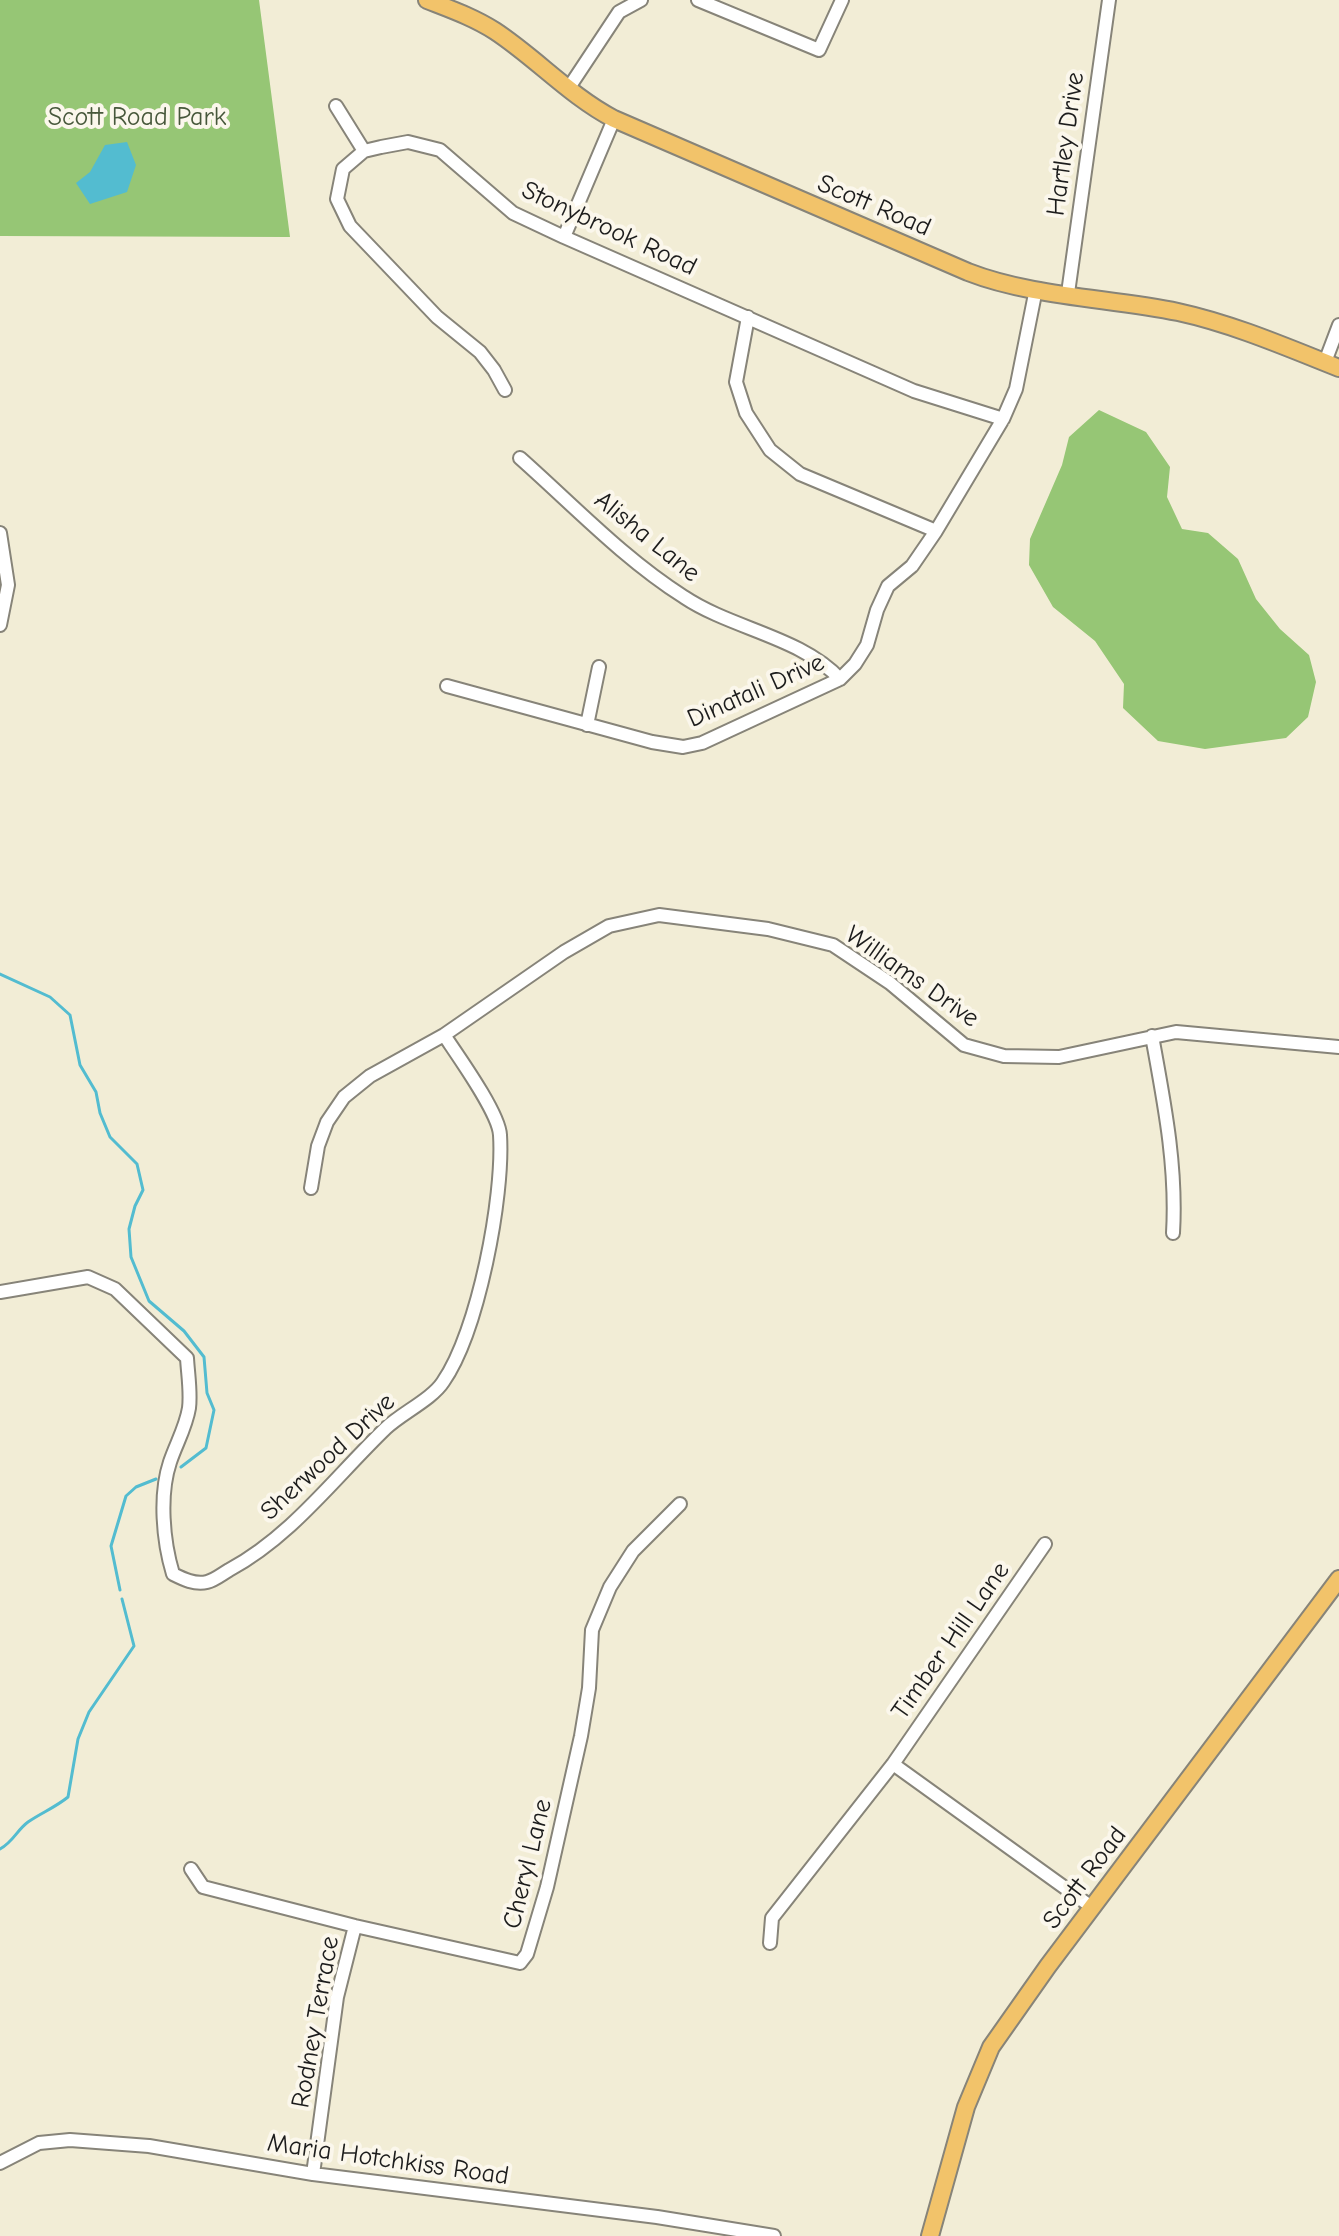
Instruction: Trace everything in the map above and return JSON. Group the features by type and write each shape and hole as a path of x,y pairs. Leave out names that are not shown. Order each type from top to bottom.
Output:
{"main road":[{"name":"Scott Road","path":"427,0 485,25 568,89 614,119 968,272 999,282 1203,318 1332,365"},
{"name":"Scott Road","path":"930,2236 966,2107 991,2047 1339,1579"}],"street":[{"path":"568,89 619,12 641,0"},
{"path":"698,0 819,50 842,0"},
{"name":"Hartley Drive","path":"1068,293 1109,0"},
{"path":"336,106 364,151 343,169 337,199 350,226 437,317 480,352 505,390"},
{"path":"564,237 614,119"},
{"name":"Stonybrook Road","path":"364,151 408,142 440,150 513,213 914,391 1003,419"},
{"name":"Dinatali Drive","path":"447,686 652,742 683,747 702,743 840,679 855,664 867,645 888,586 912,566 1003,419 1016,389 1036,289"},
{"path":"748,317 736,382 746,413 770,450 800,474 936,531"},
{"path":"1332,365 1339,325"},
{"name":"Alisha Lane","path":"520,458 651,575 725,620 815,656 840,679"},
{"path":"0,533 8,585 0,625"},
{"path":"587,725 599,667"},
{"name":"Williams Drive","path":"311,1188 327,1122 344,1097 370,1076 444,1035 564,952 609,926 659,915 768,929 833,945 890,983 964,1045 1004,1056 1059,1057 1176,1032 1339,1047"},
{"name":"Sherwood Drive","path":"0,1292 88,1277 115,1289 187,1358 189,1407 169,1464 166,1485 166,1525 173,1574 188,1581 206,1582 243,1563 296,1522 390,1425 442,1384 462,1346 486,1268 498,1188 501,1132 487,1103 444,1035"},
{"path":"1152,1036 1172,1144 1173,1233"},
{"name":"Cheryl Lane","path":"191,1869 203,1887 355,1926 520,1963 527,1954 547,1887 581,1736 589,1688 592,1630 610,1587 633,1551 680,1504"},
{"name":"Timber Hill Lane","path":"770,1943 772,1918 893,1764 1045,1544"},
{"path":"893,1764 1093,1908"},
{"name":"Rodney Terrace","path":"313,2174 337,1997 355,1926"},
{"name":"Maria Hotchkiss Road","path":"0,2163 39,2143 70,2140 149,2146 313,2174 657,2217 774,2236"}],"green space":[{"name":"Scott Road Park","path":"0,0 259,0 290,237 0,236"},
{"path":"1099,410 1146,432 1170,467 1167,497 1182,529 1208,533 1238,559 1256,599 1280,629 1309,655 1316,682 1308,717 1286,738 1205,749 1158,741 1123,708 1124,684 1095,641 1053,607 1029,565 1030,539 1062,465 1069,437"}],"water":[{"path":"127,142 136,165 127,192 90,204 76,183 90,172 105,145"}],"waterway":[{"path":"0,974 50,997 70,1015 80,1065 96,1092 100,1113 110,1137 137,1164 143,1190 129,1229 131,1257 149,1301 184,1331 204,1357 207,1393 214,1410 206,1448 181,1467"},
{"path":"120,1590 111,1546 126,1496 136,1487 156,1479"},
{"path":"0,1849 28,1822 68,1797 78,1739 89,1712 134,1646 122,1599"}]}
